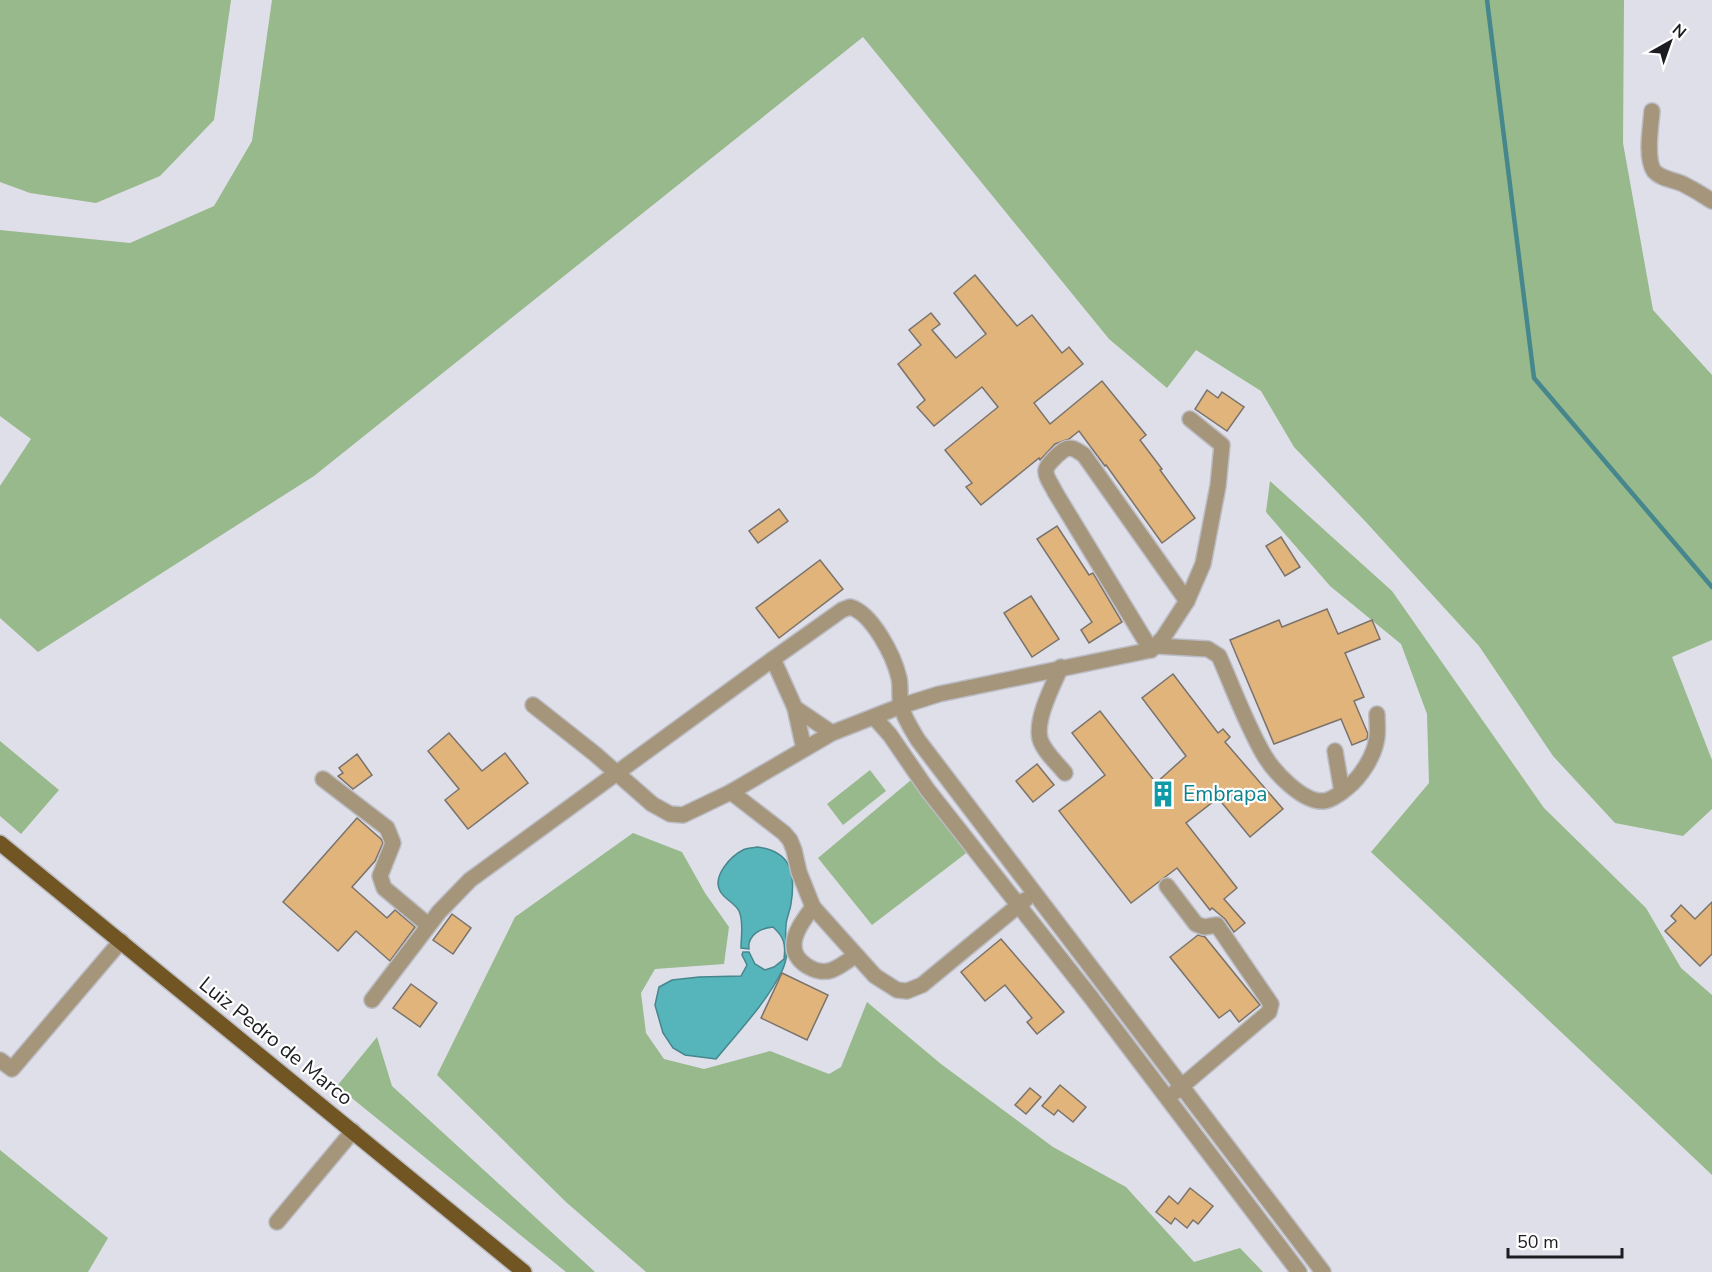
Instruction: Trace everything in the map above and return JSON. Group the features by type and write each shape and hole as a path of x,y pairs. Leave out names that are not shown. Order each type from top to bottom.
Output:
{"main road":[{"name":"Luiz Pedro de Marco","path":"0,843 524,1272"}],"street":[{"path":"1652,111 1651,165 1660,176 1681,183 1712,201"},
{"path":"1154,648 1187,601 1203,564 1208,545 1222,445 1190,419"},
{"path":"1154,648 1055,492 1047,477 1048,465 1066,449 1074,449 1084,455 1187,601"},
{"path":"372,1000 453,895 470,880 773,659 842,610 850,607 861,611 884,640 899,678 901,706 918,740 1323,1272"},
{"path":"532,705 595,754 652,804 670,814 683,815 731,792 832,733 901,706 939,694 1154,648 1214,651 1219,656 1265,756 1282,778 1296,790 1317,801 1327,801 1342,792 1360,774 1377,739 1377,714"},
{"path":"773,659 795,708 804,749"},
{"path":"1061,667 1047,700 1040,726 1040,738 1046,751 1065,773"},
{"path":"795,708 832,733"},
{"path":"874,717 883,726 927,789 1090,996 1299,1272"},
{"path":"902,752 918,740"},
{"path":"1335,751 1342,792"},
{"path":"323,779 387,828 393,843 380,876 381,882 401,903 429,925"},
{"path":"731,792 790,840 799,872 813,907 875,976 897,990 914,989 1034,893"},
{"path":"1167,886 1196,924 1204,927 1216,925 1271,1004 1269,1012 1168,1098"},
{"path":"813,907 803,921 793,946 809,969 818,972 831,971 856,956"},
{"path":"6,1065 121,941"},
{"path":"1090,996 1105,985"},
{"path":"277,1222 353,1131"}],"green space":[{"path":"0,0 231,0 214,120 160,176 96,203 30,193 0,182"},
{"path":"272,0 1624,0 1623,143 1653,310 1712,375 1712,640 1672,657 1712,760 1712,809 1683,836 1615,823 1553,756 1479,646 1294,447 1261,391 1196,350 1167,388 1109,339 863,37 314,476 38,652 0,618 0,486 31,439 0,416 0,230 130,243 214,206 252,141"},
{"path":"1270,481 1392,591 1544,808 1646,908 1681,968 1712,995 1712,1175 1371,852 1429,783 1427,714 1401,644 1330,586 1266,512"},
{"path":"0,741 59,790 21,834 0,816"},
{"path":"870,770 886,791 843,825 827,804"},
{"path":"911,780 969,851 872,925 818,858"},
{"path":"633,833 682,852 705,893 729,927 724,964 655,969 641,993 646,1033 664,1059 704,1069 770,1051 829,1074 841,1067 867,1002 941,1064 1053,1147 1126,1187 1194,1262 1240,1248 1263,1272 646,1272 566,1202 437,1075 515,917"},
{"path":"377,1037 392,1086 595,1272 566,1272 337,1086"},
{"path":"0,1150 108,1238 88,1272 0,1272"}],"water":[{"path":"757,847 777,853 789,865 791,873 793,883 786,923 785,964 776,983 760,1006 716,1059 685,1055 673,1048 663,1033 655,1005 659,987 672,980 741,976 747,965 742,955 743,952 749,952 755,964 765,970 774,967 784,959 783,941 773,927 756,933 750,940 749,949 741,948 741,915 722,894 718,885 724,867 733,857 745,849"}],"building":[{"path":"975,275 1017,326 1032,315 1062,353 1069,347 1083,364 1034,403 1050,424 1102,381 1146,435 1140,440 1195,518 1162,543 1079,431 1069,439 1055,444 1040,460 1039,458 981,505 966,487 972,483 945,450 998,407 982,387 934,426 917,407 925,400 898,364 921,345 909,330 931,313 940,324 932,330 956,358 986,334 954,293"},
{"path":"1207,390 1218,398 1222,392 1244,407 1227,431 1195,409"},
{"path":"779,509 788,521 758,543 749,531"},
{"path":"1057,526 1089,575 1093,573 1122,622 1089,643 1081,630 1092,622 1037,539"},
{"path":"1281,537 1300,567 1285,576 1266,546"},
{"path":"820,560 843,589 779,638 756,608"},
{"path":"1031,596 1059,639 1032,657 1004,613"},
{"path":"1327,609 1338,634 1372,620 1380,639 1345,653 1364,697 1354,701 1368,734 1367,739 1352,745 1341,719 1274,744 1230,640 1279,620 1282,627"},
{"name":"Embrapa","path":"1173,674 1218,733 1223,729 1230,737 1225,742 1283,809 1250,837 1218,798 1186,823 1237,888 1224,899 1245,923 1234,932 1225,919 1212,908 1210,910 1177,868 1131,903 1059,811 1105,775 1072,733 1100,711 1156,783 1186,756 1142,698"},
{"path":"449,733 482,771 505,753 528,783 468,829 445,800 459,789 428,751"},
{"path":"357,754 372,775 353,789 338,776 343,773 339,768"},
{"path":"1037,764 1054,785 1033,802 1016,781"},
{"path":"357,818 383,843 375,861 352,887 387,918 395,910 415,927 390,961 356,931 338,951 283,902"},
{"path":"1712,902 1712,954 1700,966 1665,931 1676,921 1671,916 1681,905 1695,919"},
{"path":"452,914 471,928 453,954 433,940"},
{"path":"1198,935 1205,937 1260,1005 1239,1022 1230,1010 1219,1018 1170,957"},
{"path":"1001,939 1064,1012 1037,1034 1027,1022 1032,1018 1005,985 985,1001 961,972"},
{"path":"782,973 828,995 807,1040 761,1018"},
{"path":"411,984 437,1003 420,1027 393,1008"},
{"path":"1060,1085 1086,1107 1073,1122 1058,1110 1054,1115 1042,1106"},
{"path":"1030,1088 1041,1097 1026,1114 1015,1105"},
{"path":"1190,1188 1213,1206 1198,1224 1193,1220 1187,1228 1175,1218 1171,1224 1156,1212 1169,1196 1178,1204"}],"waterway":[{"path":"1487,0 1534,378 1712,587"}],"place":[{"name":"Embrapa","path":"1163,794"}]}
